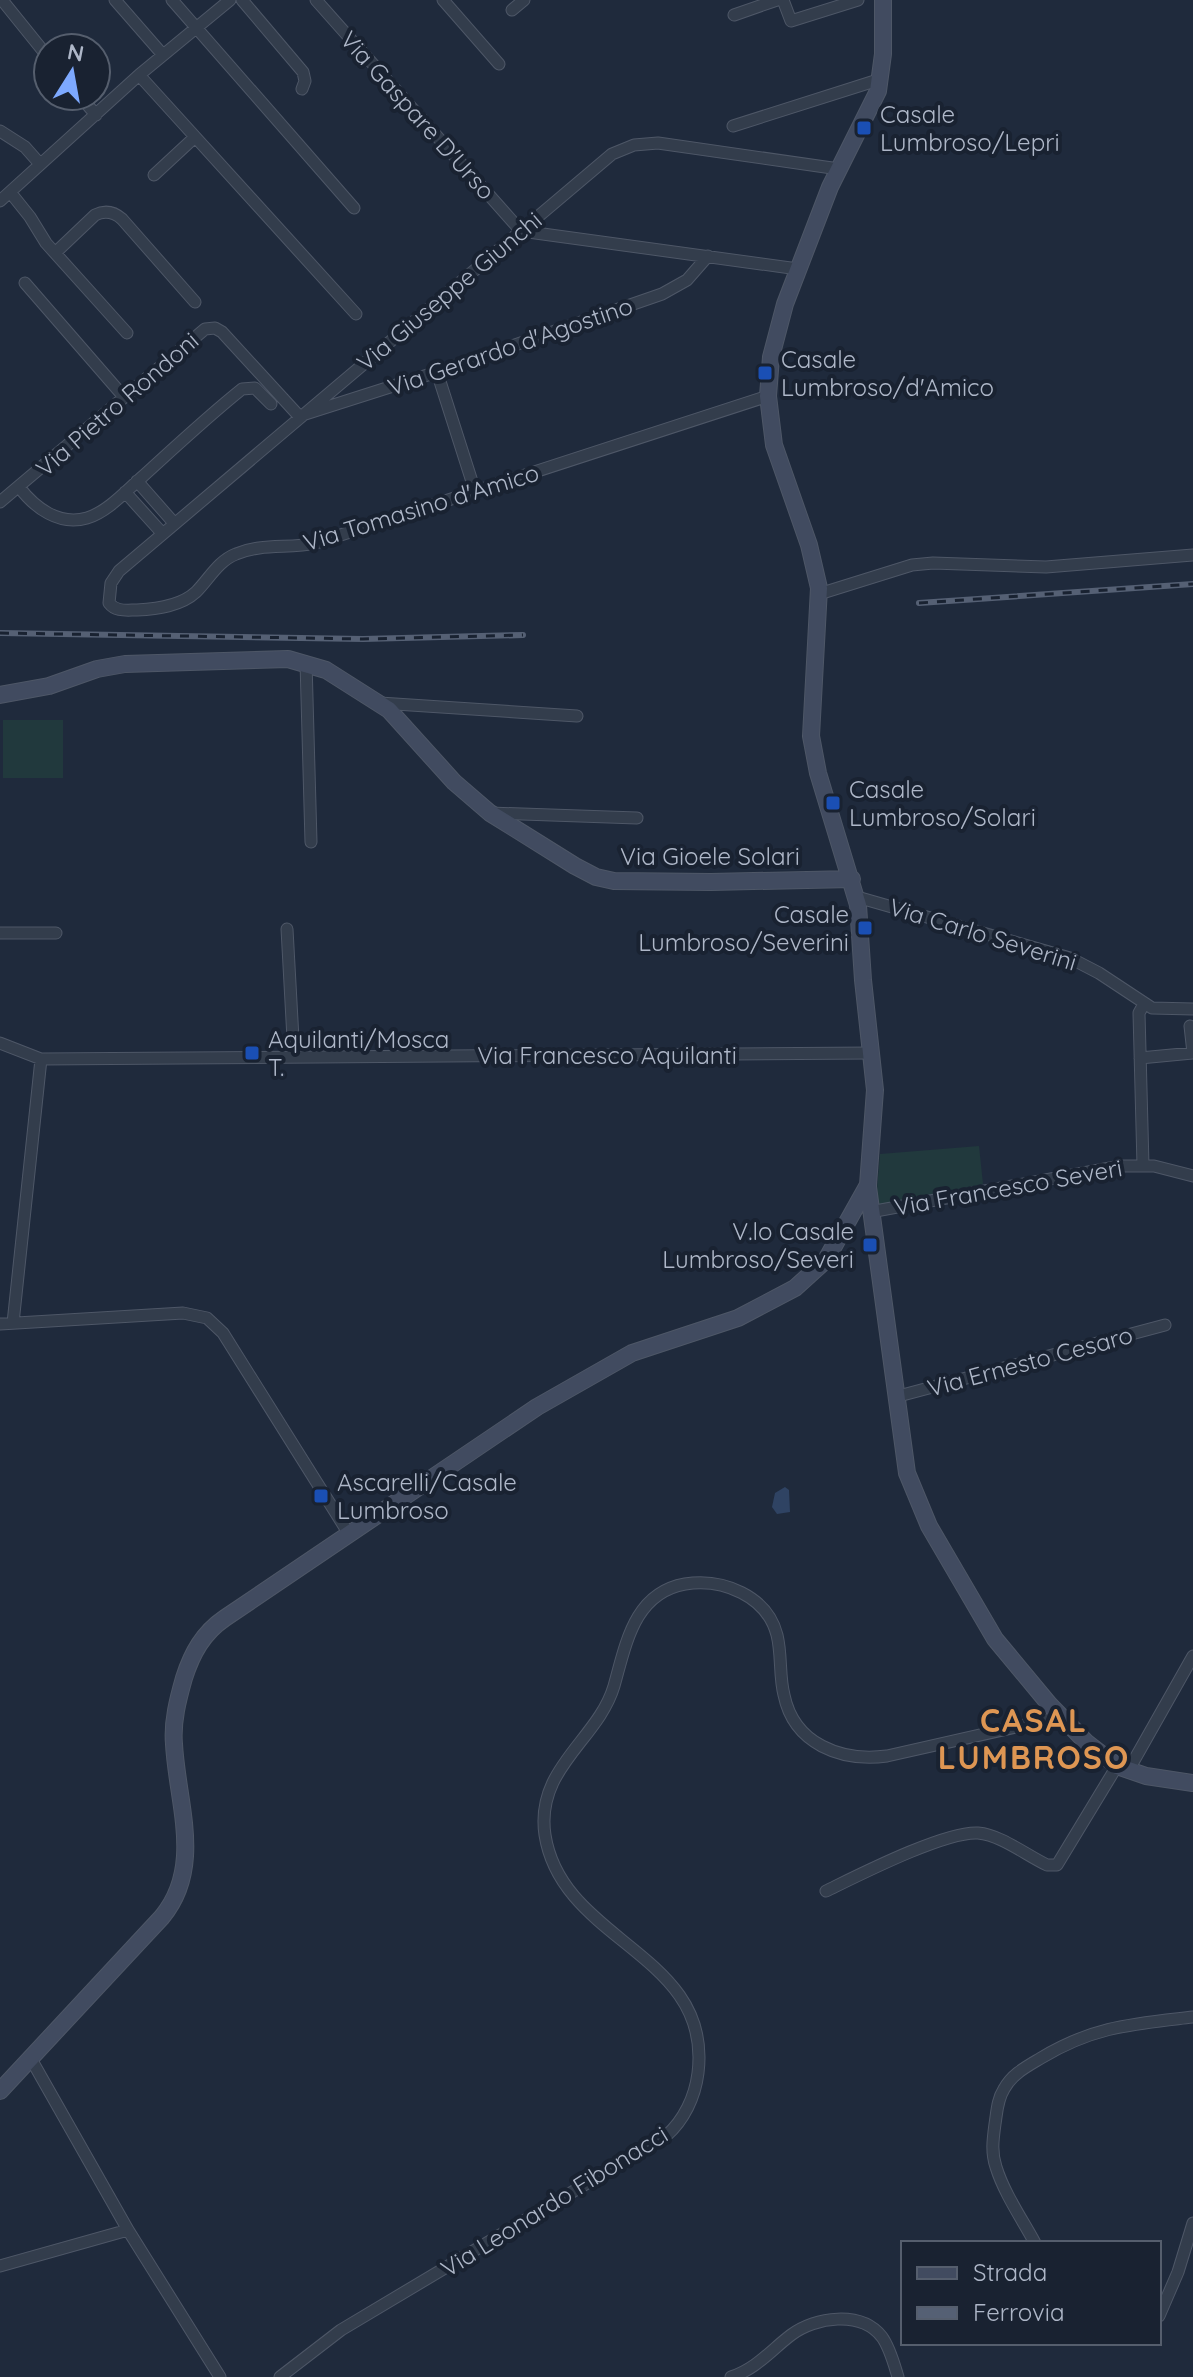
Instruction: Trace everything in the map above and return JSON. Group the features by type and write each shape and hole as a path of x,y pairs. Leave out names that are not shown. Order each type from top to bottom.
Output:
{"street":[{"path":"2,0 32,37"},
{"path":"115,0 163,55"},
{"path":"172,0 354,208"},
{"path":"127,333 5,197 139,75 230,0"},
{"path":"242,0 302,71 305,81 302,89"},
{"name":"Via Gaspare D'Urso","path":"316,0 521,231"},
{"path":"443,0 499,64"},
{"path":"512,10 524,0"},
{"path":"734,15 777,0"},
{"path":"783,0 791,21 858,0"},
{"path":"883,0 881,79 872,105 839,169 798,269 774,341 768,396 774,445 811,552 819,594 811,741 857,897 875,1100 868,1185 870,1212 907,1473 929,1526 1001,1648 1060,1717 1095,1750 1123,1768 1146,1776 1193,1783"},
{"path":"139,75 356,314"},
{"path":"733,126 881,79"},
{"path":"0,131 25,147 40,164"},
{"path":"154,175 195,137"},
{"name":"Via Giuseppe Giunchi","path":"112,580 162,533 605,158 641,143 839,169"},
{"path":"55,253 95,215 114,213 195,302"},
{"path":"521,231 798,269"},
{"name":"Via Gerardo d'Agostino","path":"299,416 662,294 687,280 708,256"},
{"path":"25,283 124,397"},
{"name":"Via Pietro Rondoni","path":"0,502 199,332 212,328 224,334 299,416"},
{"path":"437,372 475,491"},
{"path":"19,487 41,511 68,519 85,519 101,512 242,389 255,388 271,404"},
{"name":"Via Tomasino d'Amico","path":"112,580 109,601 113,608 140,610 163,607 191,596 220,564 236,554 270,546 316,543 768,396"},
{"path":"137,481 174,523"},
{"path":"125,492 162,533"},
{"path":"819,594 912,565 1046,567 1193,555"},
{"name":"Via Gioele Solari","path":"0,695 49,686 105,667 131,663 278,659 306,662 337,676 380,703 398,718 458,786 490,813 582,871 609,880 711,882 852,879"},
{"path":"306,662 311,842"},
{"path":"380,703 577,716"},
{"name":"Via Gioele Solari","path":"490,813 637,818"},
{"name":"Via Carlo Severini","path":"857,897 1070,958 1099,973 1144,1004 1160,1010 1193,1009"},
{"path":"287,929 294,1057"},
{"path":"0,933 56,933"},
{"path":"1143,1165 1139,1013 1144,1004"},
{"path":"1140,1058 1193,1053 1190,1026"},
{"name":"Via Francesco Aquilanti","path":"0,1043 41,1059 872,1053"},
{"path":"41,1059 6,1323 173,1313 200,1315 214,1322 349,1534"},
{"name":"Via Francesco Severi","path":"870,1212 1116,1166 1143,1165 1193,1176"},
{"path":"0,2091 162,1917 179,1889 186,1847 176,1777 174,1727 183,1682 196,1648 218,1622 537,1407 611,1363 646,1348 738,1318 795,1288 826,1260 868,1185"},
{"name":"Via Ernesto Cesaro","path":"895,1397 1165,1325"},
{"name":"Via Leonardo Fibonacci","path":"280,2377 341,2330 666,2136 684,2115 692,2099 697,2084 700,2044 696,2023 687,2003 662,1973 577,1899 551,1855 545,1833 546,1810 555,1779 567,1756 604,1709 613,1690 631,1629 650,1602 674,1587 700,1583 733,1589 753,1599 767,1613 776,1632 783,1693 791,1715 807,1737 838,1753 863,1757 887,1756 1060,1717"},
{"path":"826,1891 893,1859 969,1834 993,1837 1047,1865 1057,1865 1123,1768 1193,1656"},
{"path":"1034,2241 998,2174 993,2153 998,2103 1008,2082 1018,2072 1062,2046 1097,2031 1193,2017"},
{"path":"31,2059 128,2230 220,2377"},
{"path":"1161,2311 1178,2272 1193,2223"},
{"path":"0,2266 128,2230"},
{"path":"731,2377 755,2366 803,2328 827,2320 841,2320 861,2323 879,2334 898,2377"}],"green space":[{"path":"3,720 63,720 63,778 3,778"},
{"path":"979,1146 983,1184 878,1205 880,1154"}],"water":[{"path":"785,1487 789,1490 790,1512 777,1514 772,1507 775,1493"}],"railway":[{"path":"919,603 1193,584"},
{"path":"0,633 363,639 523,635"}],"place":[{"name":"Casale Lumbroso/Lepri","path":"864,128"},
{"name":"Casale Lumbroso/d'Amico","path":"765,373"},
{"name":"Casale Lumbroso/Solari","path":"833,803"},
{"name":"Casale Lumbroso/Severini","path":"865,928"},
{"name":"Aquilanti/Mosca T.","path":"252,1053"},
{"name":"V.lo Casale Lumbroso/Severi","path":"870,1245"},
{"name":"Ascarelli/Casale Lumbroso","path":"321,1496"}],"district":[{"name":"CASAL LUMBROSO","path":"1034,1738"}]}
